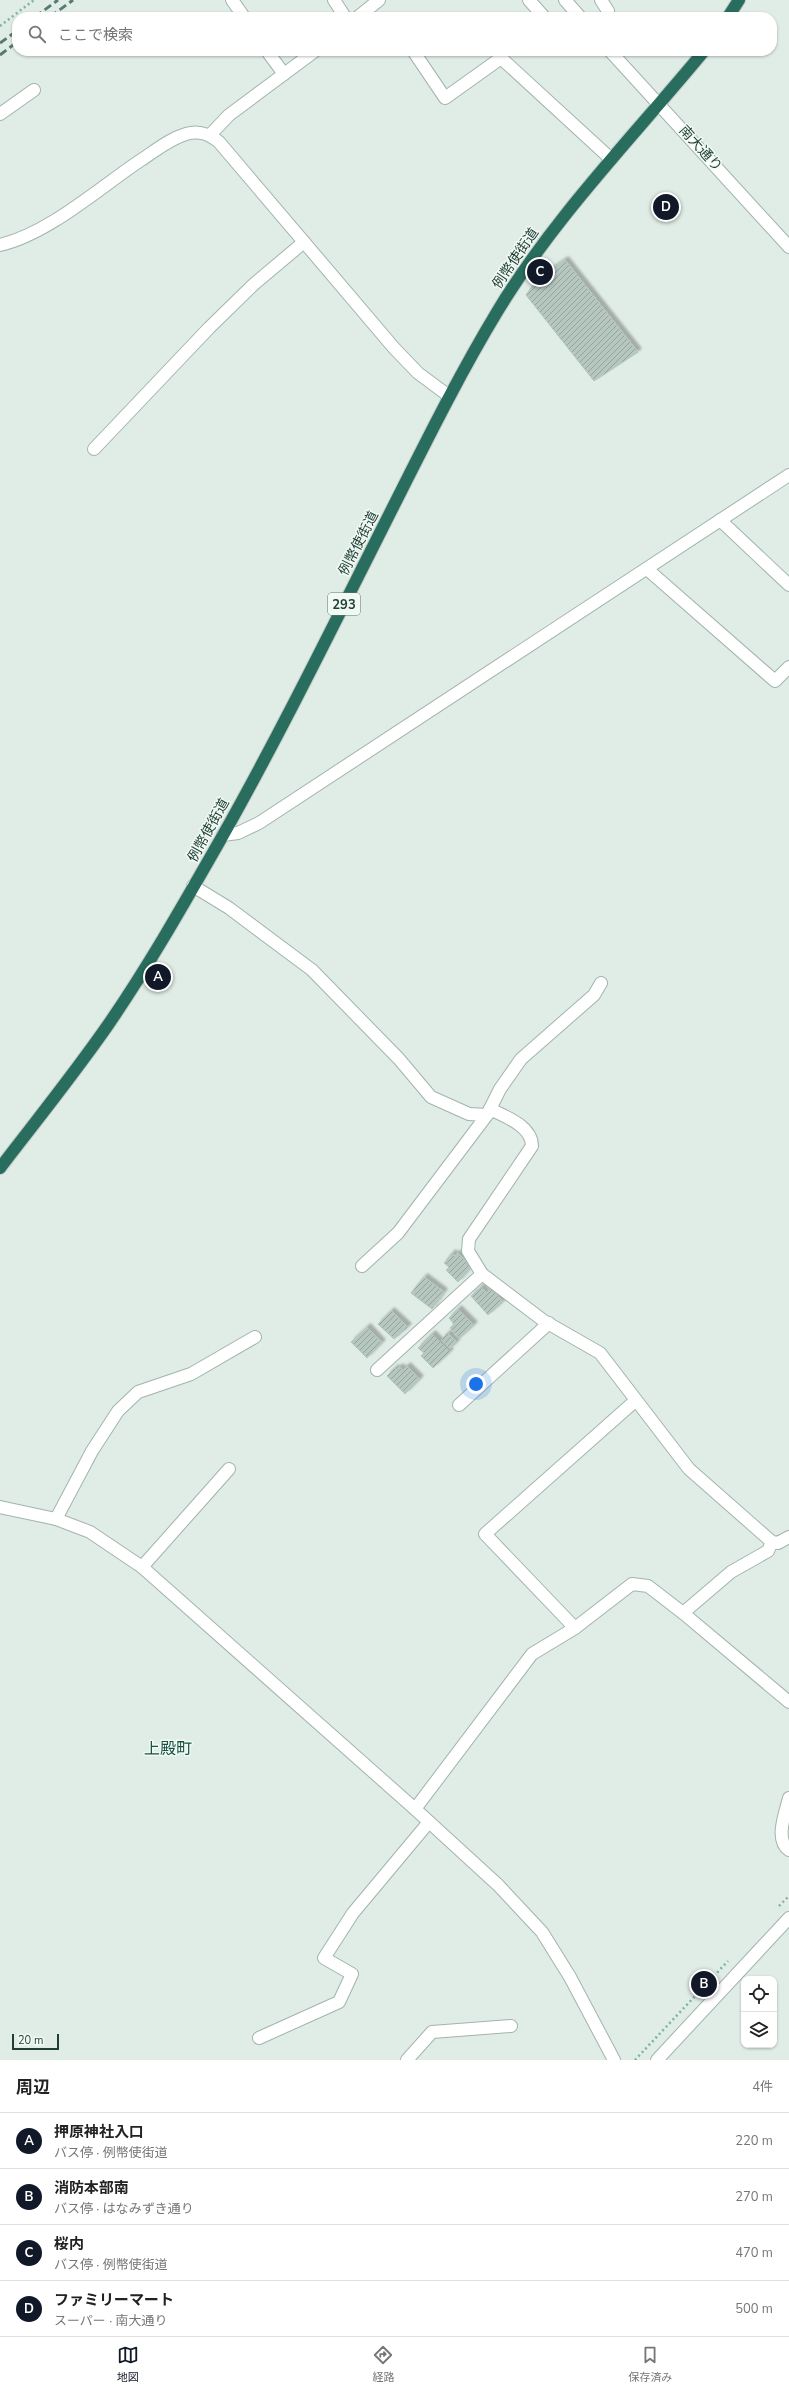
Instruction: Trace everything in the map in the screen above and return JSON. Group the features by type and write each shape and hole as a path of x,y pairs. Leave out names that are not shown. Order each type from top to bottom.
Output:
{"highway":[{"path":"731,12 739,0"},
{"name":"例幣使街道","path":"0,1168 107,1026 138,979 223,835 301,689 449,396 498,310 531,260 565,213 661,104 700,56"}],"street":[{"path":"232,0 240,12"},
{"path":"334,0 342,12"},
{"path":"364,12 379,0"},
{"path":"529,0 540,12"},
{"path":"565,0 576,12"},
{"path":"601,0 608,12"},
{"path":"271,56 284,74"},
{"path":"210,135 229,115 308,56"},
{"path":"417,56 445,98 501,58 611,159"},
{"name":"南大通り","path":"615,56 661,104 789,247"},
{"path":"0,114 34,90"},
{"path":"0,246 27,237 170,140 197,132 210,135 219,142 394,348 418,373 449,396"},
{"path":"94,449 253,284 304,242"},
{"path":"223,835 238,833 259,823 471,682 648,569 789,475"},
{"path":"720,520 789,585"},
{"path":"648,569 775,681 789,667"},
{"path":"193,886 229,908 312,970 399,1059 431,1097 469,1114 489,1112 524,1129 530,1135 532,1146 469,1239 468,1251 482,1274 549,1323 600,1353 689,1469 772,1542 778,1543 789,1537"},
{"path":"362,1266 398,1233 489,1112 500,1089 521,1059 594,996 602,983"},
{"path":"377,1370 482,1274"},
{"path":"458,1405 549,1323"},
{"path":"56,1519 92,1450 118,1411 138,1392 191,1374 256,1336"},
{"path":"575,1628 485,1534 636,1401"},
{"path":"142,1567 229,1469"},
{"path":"0,1507 56,1519 90,1532 142,1567 415,1809 498,1885 542,1932 570,1977 614,2060"},
{"path":"684,1613 731,1572 768,1551 772,1542"},
{"path":"415,1809 532,1654 575,1628 632,1584 648,1586 684,1613 789,1702"},
{"path":"789,1798 781,1834 786,1848 789,1850"},
{"path":"259,2038 339,2002 352,1974 324,1958 353,1913 428,1822"},
{"path":"657,2060 789,1918"},
{"path":"407,2060 432,2032 511,2026"}],"path":[{"path":"18,12 34,0"},
{"path":"0,26 12,17"},
{"path":"779,1907 789,1896"},
{"path":"635,2060 732,1957"}],"building":[{"path":"565,260 638,352 594,381 526,295 538,278"},
{"path":"452,1253 455,1256 457,1253 472,1267 458,1282 446,1270 449,1267 444,1263"},
{"path":"424,1277 444,1292 432,1309 411,1293"},
{"path":"481,1287 486,1293 491,1288 503,1302 488,1315 471,1296"},
{"path":"458,1309 474,1325 459,1339 450,1328 454,1324 449,1318"},
{"path":"391,1311 408,1327 394,1339 378,1324"},
{"path":"367,1327 382,1343 367,1358 351,1342"},
{"path":"448,1333 457,1342 450,1349 441,1340"},
{"path":"432,1334 450,1352 433,1368 421,1356 424,1353 418,1348"},
{"path":"407,1366 420,1379 405,1394 387,1376 395,1368 397,1370 399,1367 403,1370"}],"railway":[{"path":"42,12 58,0"},
{"path":"57,12 73,0"},
{"path":"0,43 12,35"},
{"path":"0,55 12,46"}],"place":[{"name":"ファミリーマート","path":"666,207"},
{"name":"桜内","path":"540,272"},
{"name":"押原神社入口","path":"158,977"},
{"name":"消防本部南","path":"704,1984"}],"district":[{"name":"上殿町","path":"168,1748"}]}
